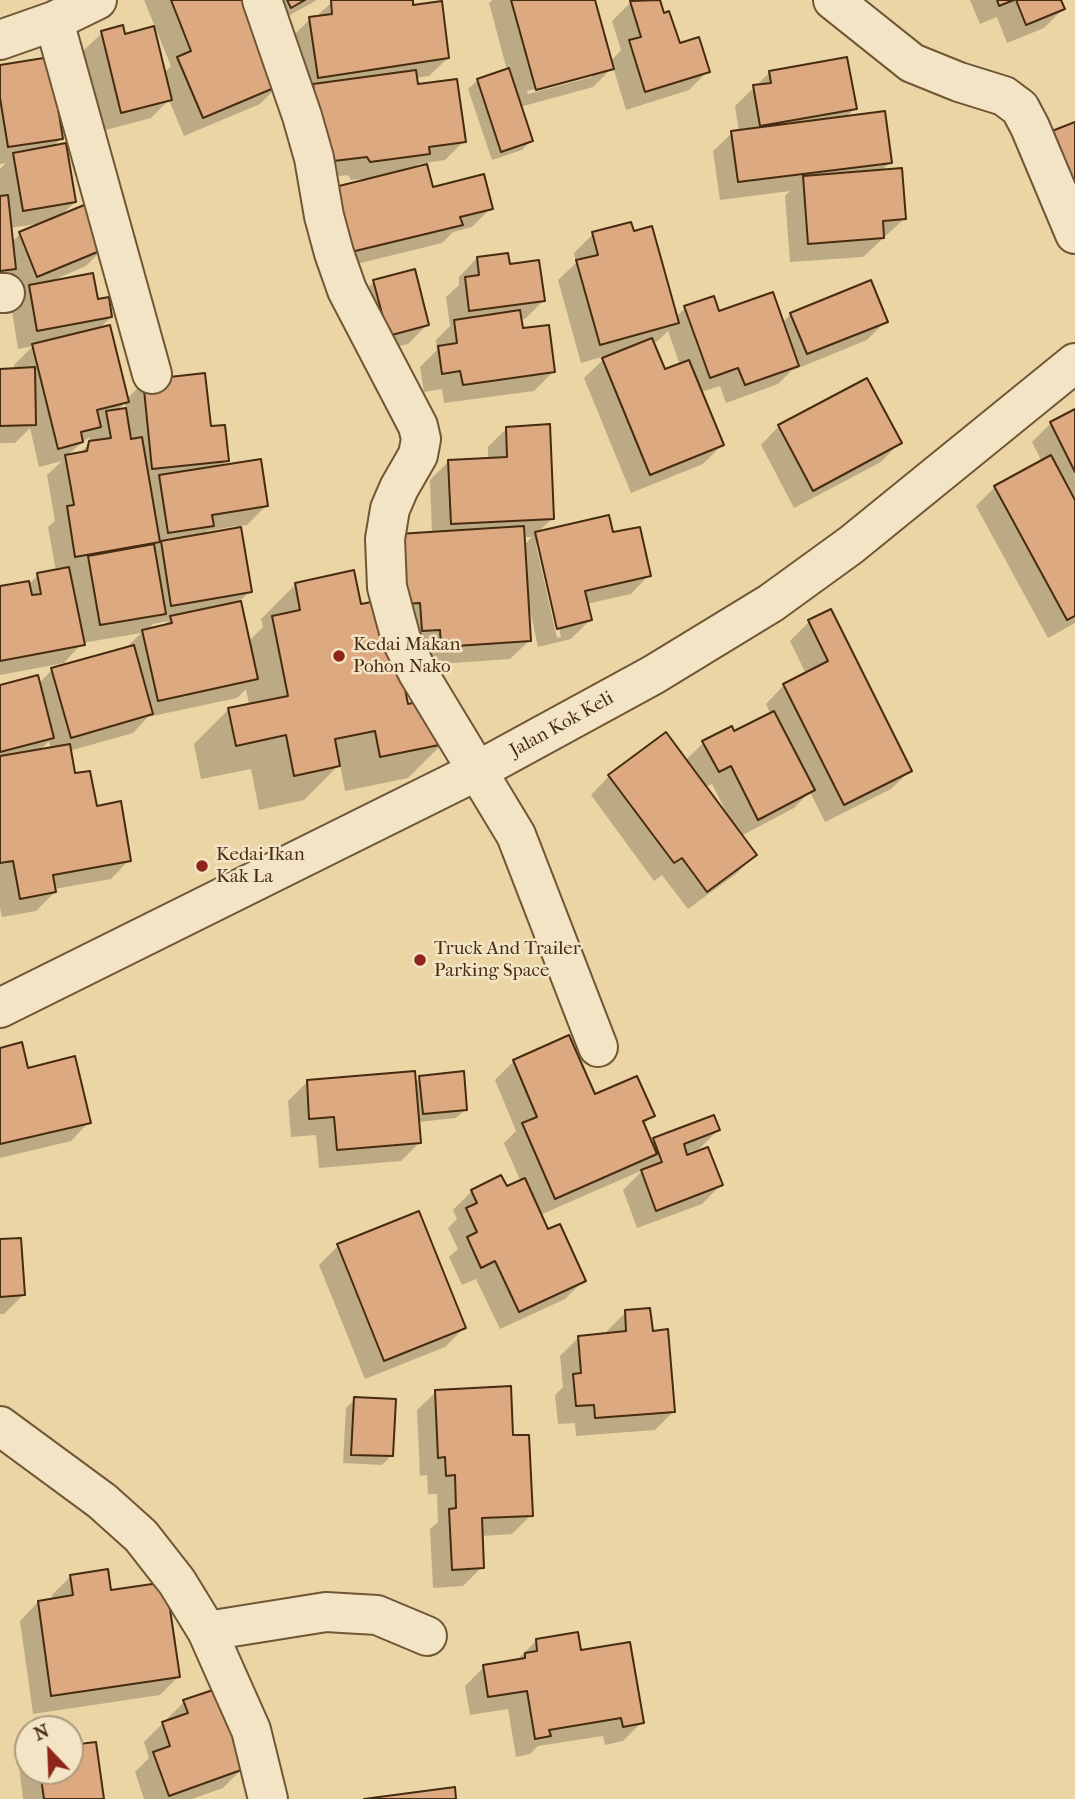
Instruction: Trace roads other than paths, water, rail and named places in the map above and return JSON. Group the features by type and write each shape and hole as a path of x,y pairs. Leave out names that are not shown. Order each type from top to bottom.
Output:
{"street":[{"path":"0,40 54,21 97,0"},
{"path":"262,0 302,116 314,159 324,216 347,290 418,426 421,439 418,455 390,509 385,539 387,587 401,639 418,673 516,835 598,1047"},
{"path":"833,0 912,63 1004,96 1020,108 1075,234"},
{"path":"54,21 152,374"},
{"name":"Jalan Kok Keli","path":"0,1008 477,771 653,675 771,603 851,545 1075,363"},
{"path":"0,1426 102,1502 141,1536 177,1582 207,1631 251,1730 268,1799"},
{"path":"207,1631 326,1612 377,1615 427,1636"}],"place":[{"name":"Kedai Makan Pohon Nako","path":"339,656"},
{"name":"Kedai Ikan Kak La","path":"202,866"},
{"name":"Truck And Trailer Parking Space","path":"420,960"}]}
